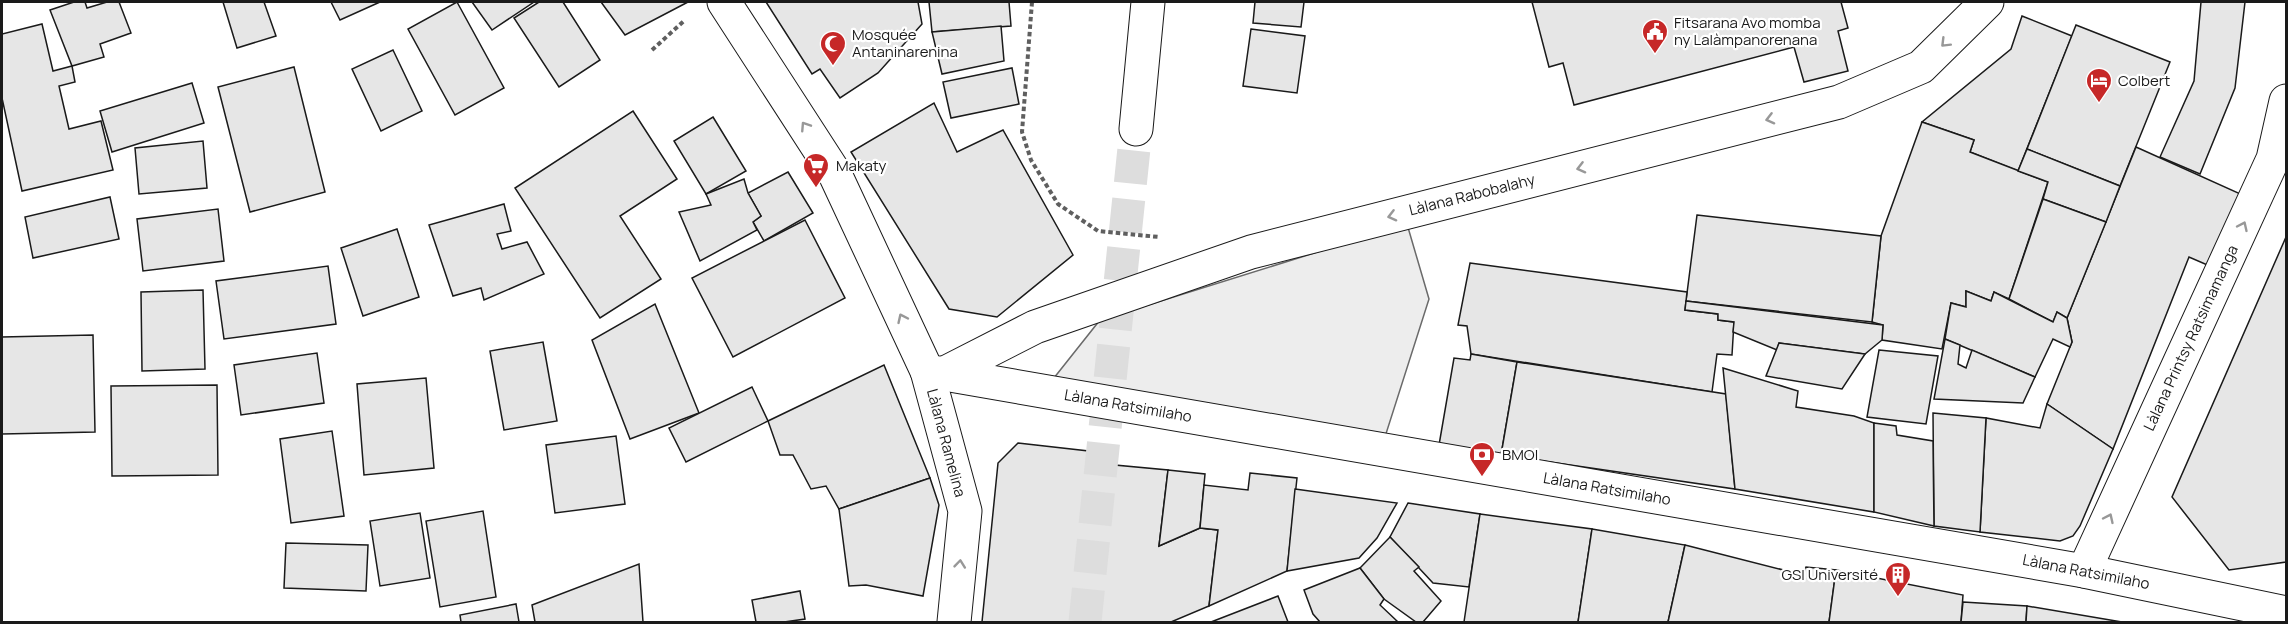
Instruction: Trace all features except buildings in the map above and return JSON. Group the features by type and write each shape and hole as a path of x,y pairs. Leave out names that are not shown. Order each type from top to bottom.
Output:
{"street":[{"name":"Làlana Ramelina","path":"724,2 834,172 935,373 965,511 954,622"},
{"path":"1136,129 1148,2"},
{"name":"Làlana Rabobalahy","path":"935,373 1035,327 1251,252 1839,102 1921,67 1987,2"},
{"name":"Làlana Printsy Ratsimamanga","path":"2084,571 2273,159 2286,100"},
{"name":"Làlana Ratsimilaho","path":"935,373 2084,571 2286,613"}],"path":[{"path":"1032,2 1022,132 1031,160 1058,204 1098,231 1167,239"},
{"path":"652,50 690,15"}],"shaded area":[{"path":"1407,224 1429,299 1384,440 1046,388 1100,320"}],"tunnel":[{"path":"1085,622 1136,129"}],"place":[{"name":"Fitsarana Avo momba ny Lalàmpanorenana","path":"1655,55"},
{"name":"Mosquée Antaninarenina","path":"833,67"},
{"name":"Colbert","path":"2099,104"},
{"name":"Makaty","path":"816,189"},
{"name":"BMOI","path":"1482,478"},
{"name":"GSI Université","path":"1898,598"}]}
